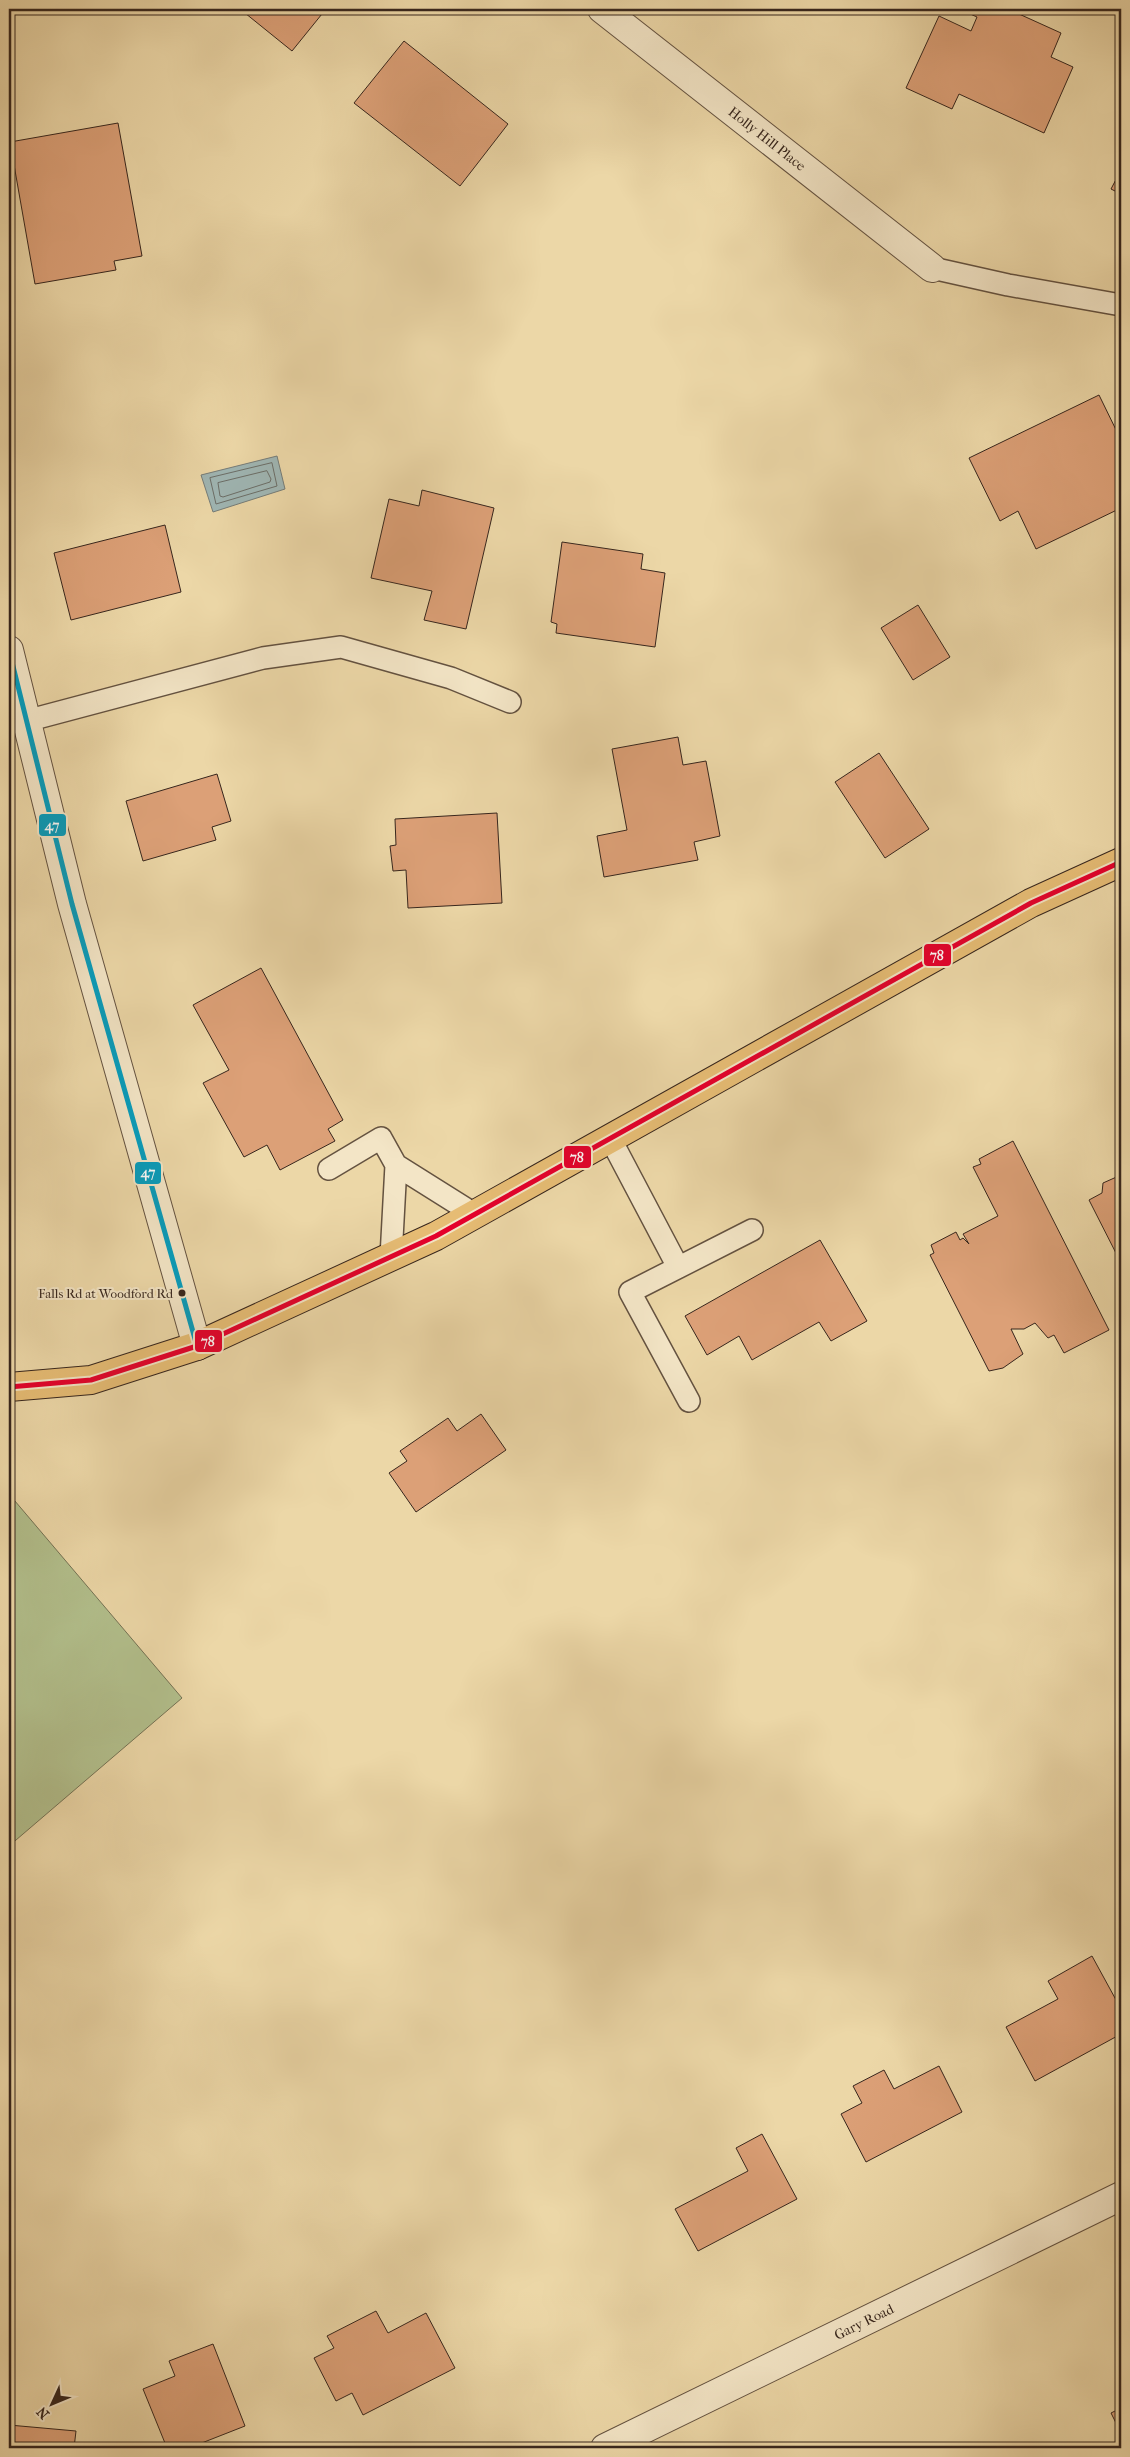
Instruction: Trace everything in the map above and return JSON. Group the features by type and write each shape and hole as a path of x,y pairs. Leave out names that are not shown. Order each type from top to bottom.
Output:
{"main road":[{"path":"9,1388 91,1380 197,1346 436,1236 1031,903 1121,862"}],"street":[{"name":"Holly Hill Place","path":"602,9 932,268"},
{"path":"9,650 72,904 197,1346"},
{"name":"Gary Road","path":"617,2446 1121,2196"}],"lane":[{"path":"932,268 1008,285 1121,305"},
{"path":"26,721 263,658 341,647 451,678 510,702"},
{"path":"329,1169 381,1138 396,1165 474,1214"},
{"path":"610,1138 678,1267"},
{"path":"391,1257 396,1165"},
{"path":"689,1401 630,1292 752,1230"}],"green space":[{"path":"9,1494 182,1698 9,1846"}],"water":[{"path":"277,456 285,489 213,512 201,475"}],"building":[{"path":"240,9 326,9 292,51"},
{"path":"959,9 1008,9 1061,33 1051,57 1073,67 1044,133 959,94 952,109 906,88 939,16 971,31 977,17"},
{"path":"404,41 508,124 460,186 354,103"},
{"path":"118,123 142,256 114,261 116,270 35,284 10,142"},
{"path":"1121,170 1121,194 1111,189"},
{"path":"1099,395 1121,440 1121,508 1036,549 1018,511 1000,521 969,458"},
{"path":"422,490 494,508 466,629 424,620 432,591 371,578 389,499 419,506"},
{"path":"165,525 181,592 71,620 54,553"},
{"path":"562,542 643,554 641,569 665,573 655,647 556,633 557,624 551,622"},
{"path":"918,605 950,657 913,680 881,628"},
{"path":"678,737 683,765 706,761 720,836 694,842 698,860 604,877 597,836 627,830 612,749"},
{"path":"879,753 929,829 885,858 835,782"},
{"path":"217,774 231,821 212,827 216,840 143,861 126,801"},
{"path":"497,813 502,903 408,908 406,870 393,871 390,846 396,845 395,819"},
{"path":"261,968 343,1120 328,1129 335,1141 280,1170 267,1145 244,1157 203,1083 229,1070 193,1005"},
{"path":"1013,1141 1109,1330 1064,1353 1054,1335 1048,1338 1035,1323 1024,1329 1011,1329 1023,1354 1003,1368 989,1371 930,1255 934,1253 931,1245 956,1232 960,1240 963,1238 969,1244 963,1234 998,1216 973,1167 981,1164 979,1159"},
{"path":"1121,1175 1121,1263 1089,1200 1102,1193 1103,1183"},
{"path":"820,1240 867,1321 831,1341 819,1322 752,1360 739,1336 707,1355 685,1316"},
{"path":"481,1414 506,1450 416,1512 389,1473 407,1461 400,1451 448,1418 457,1431"},
{"path":"1092,1956 1121,2009 1121,2034 1035,2081 1006,2027 1058,1999 1048,1981"},
{"path":"939,2066 962,2112 866,2162 841,2114 862,2103 853,2086 884,2070 894,2089"},
{"path":"762,2134 797,2199 698,2251 675,2209 748,2171 736,2148"},
{"path":"376,2311 388,2333 426,2313 455,2368 363,2415 352,2393 336,2401 314,2358 334,2348 327,2336"},
{"path":"213,2344 245,2426 189,2448 167,2448 143,2389 175,2376 169,2361"},
{"path":"1121,2408 1121,2433 1111,2413"},
{"path":"9,2425 76,2431 74,2448 9,2448"}],"transit line":[{"name":"47","path":"9,650 72,904 197,1346"},
{"name":"78","path":"9,1387 91,1380 197,1346 436,1236 1031,903 1121,862"}],"place":[{"name":"Falls Rd at Woodford Rd","path":"182,1293"}]}
